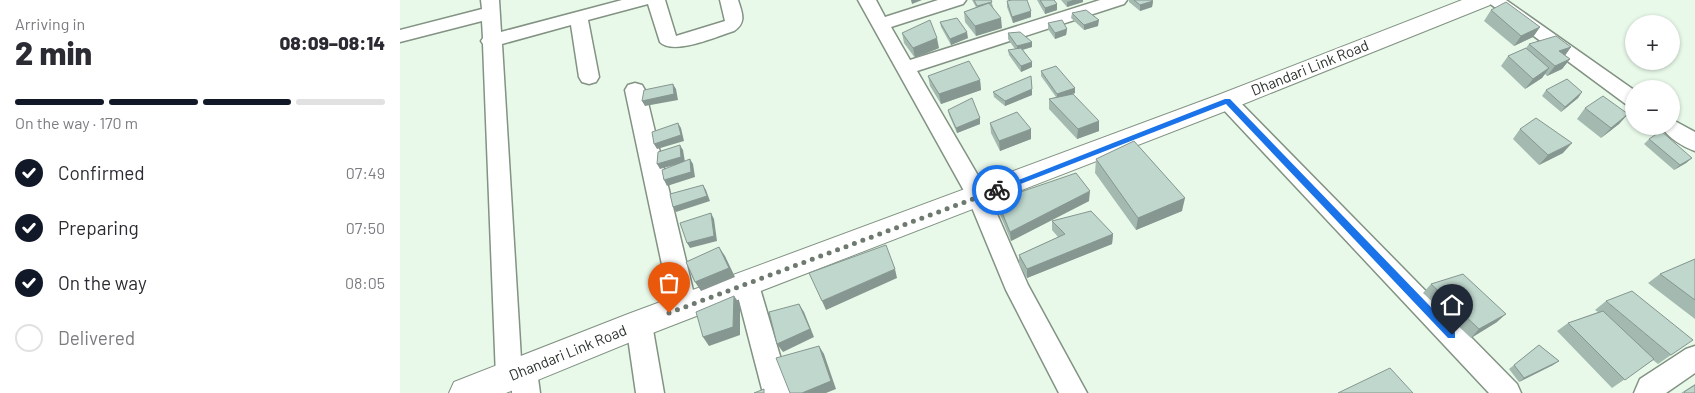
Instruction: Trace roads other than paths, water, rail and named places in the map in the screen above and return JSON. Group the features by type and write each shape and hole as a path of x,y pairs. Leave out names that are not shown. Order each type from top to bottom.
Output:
{"street":[{"path":"490,41 643,0"},
{"path":"656,0 667,38 670,41 677,42 728,27 734,23 729,0"},
{"path":"867,0 979,197 1018,290 1073,393"},
{"path":"880,24 957,0"},
{"path":"904,68 1118,0"},
{"name":"Dhandari Link Road","path":"466,393 520,380 639,324 979,197 1482,0"},
{"path":"1494,0 1625,94"},
{"path":"400,36 490,6 490,41 520,380"},
{"path":"579,18 589,77"},
{"path":"635,90 684,308"},
{"path":"1227,101 1507,393"},
{"path":"1680,132 1695,143"},
{"path":"747,285 777,393"},
{"path":"639,324 650,393"},
{"path":"1648,393 1650,388 1695,358"}]}
